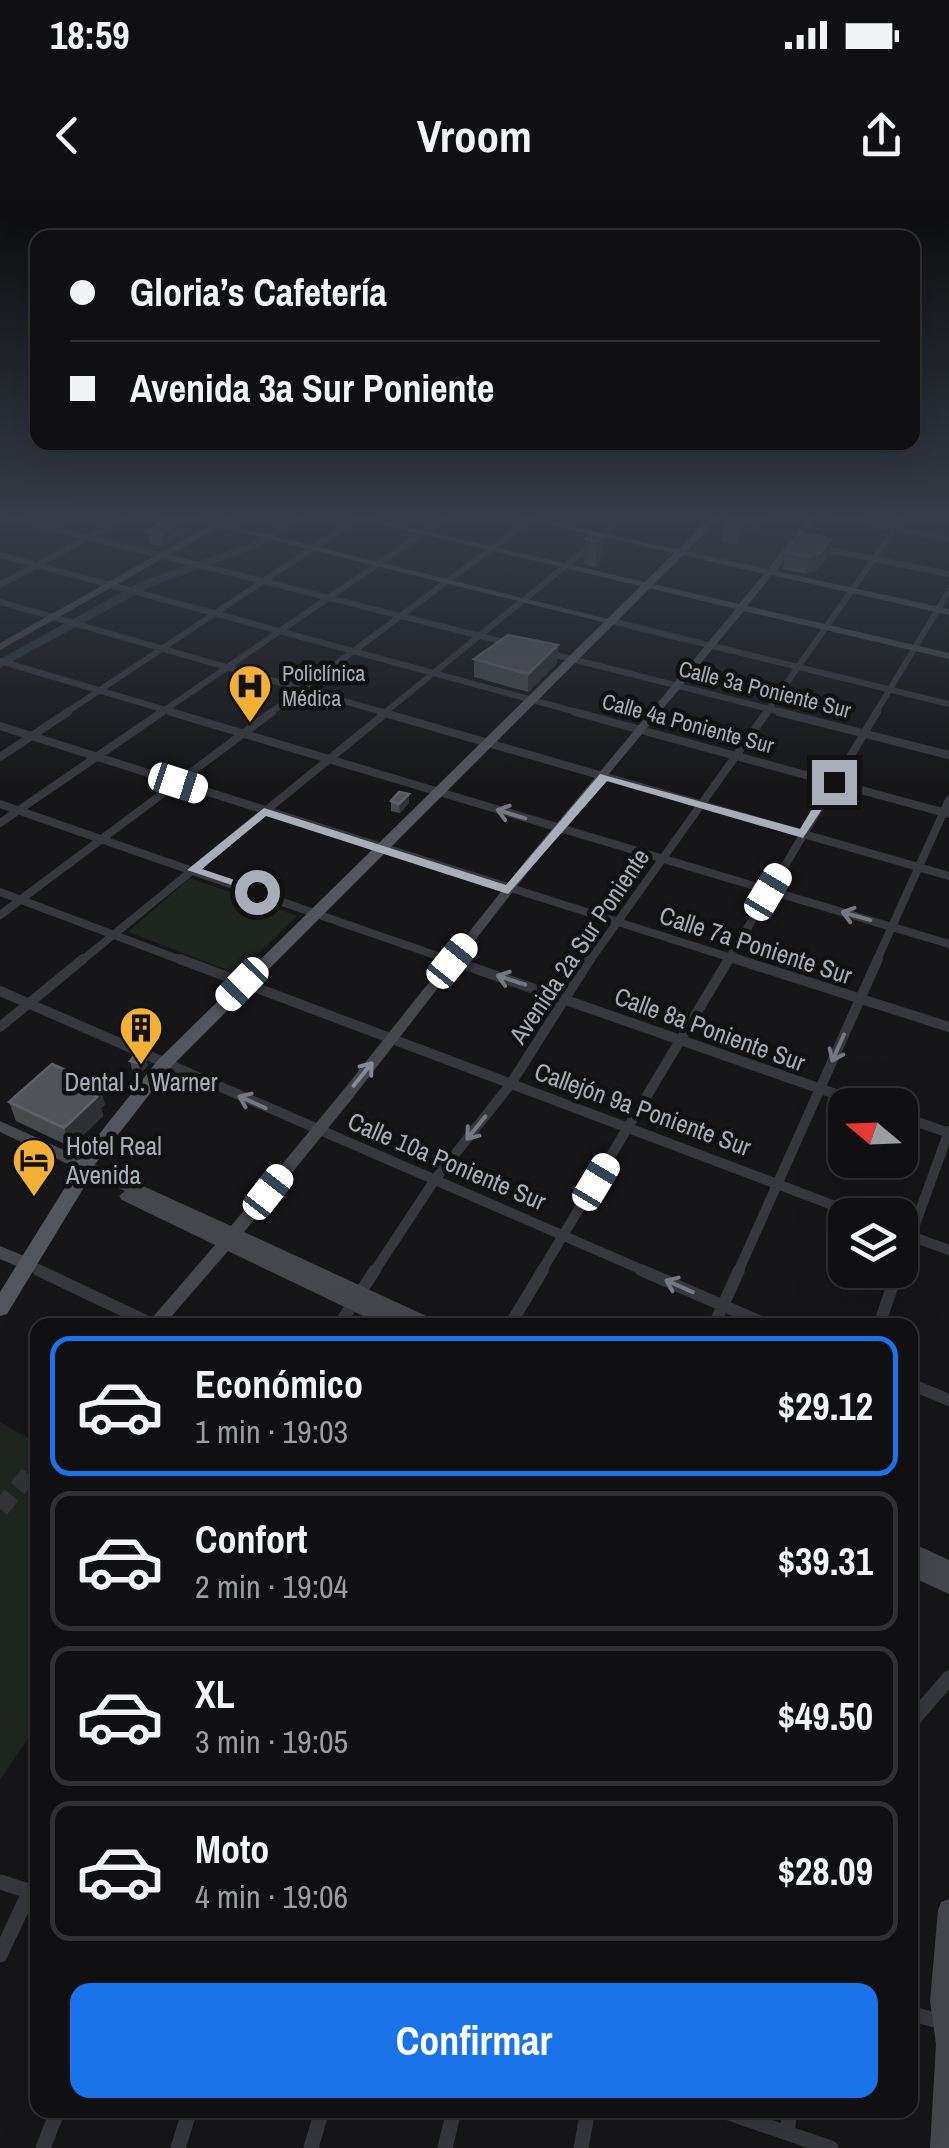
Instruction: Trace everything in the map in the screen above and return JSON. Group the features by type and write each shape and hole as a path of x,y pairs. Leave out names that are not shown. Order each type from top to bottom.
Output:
{"main road":[{"path":"0,647 76,607"},
{"path":"558,607 611,620"},
{"path":"0,1308 83,1171 164,1064 625,607"},
{"path":"737,607 949,656"},
{"path":"923,607 949,612"},
{"path":"160,1318 232,1238 558,828 742,608"},
{"path":"0,1126 34,1148"},
{"path":"0,1137 34,1148 359,1298 411,1318"},
{"path":"0,1252 28,1265"},
{"path":"359,1298 388,1318"},
{"path":"918,1555 949,1570"},
{"path":"918,1570 949,1585"},
{"path":"942,2148 949,1910"}],"street":[{"path":"19,607 949,876"},
{"name":"Calle 4a Poniente Sur","path":"197,607 946,814"},
{"path":"0,758 224,607"},
{"path":"0,823 319,607"},
{"path":"368,607 516,645"},
{"path":"0,915 417,607"},
{"path":"0,1027 516,607"},
{"name":"Avenida 2a Sur Poniente","path":"344,1318 436,1178 510,1085 616,921 842,607"},
{"path":"514,1318 939,607"},
{"path":"611,620 949,704"},
{"name":"Calle 3a Poniente Sur","path":"535,650 949,755"},
{"path":"4,662 949,944"},
{"name":"Calle 7a Poniente Sur","path":"0,726 949,1027"},
{"path":"717,1318 949,800"},
{"name":"Calle 8a Poniente Sur","path":"0,804 828,1092"},
{"name":"Callejón 9a Poniente Sur","path":"0,892 828,1202"},
{"name":"Calle 10a Poniente Sur","path":"0,991 751,1318"},
{"path":"918,1122 949,1132 918,1204"},
{"path":"918,1239 949,1250"},
{"path":"28,1265 139,1318"},
{"path":"881,1318 892,1288"},
{"path":"918,1387 949,1400"},
{"path":"918,1714 949,1678"},
{"path":"0,1882 30,1891"},
{"path":"0,1954 30,1899"},
{"path":"918,2018 947,2033"},
{"path":"44,2148 55,2118"},
{"path":"178,2148 187,2118"},
{"path":"311,2148 320,2118"},
{"path":"445,2148 452,2118"},
{"path":"581,2148 587,2118"},
{"path":"743,2118 831,2148"},
{"path":"787,2133 789,2118"}],"shaded area":[{"path":"190,878 297,916 238,974 128,932"},
{"path":"0,1422 30,1439 30,1735 0,1780"}],"building":[{"path":"508,635 558,645 528,674 474,659"},
{"path":"399,792 409,794 399,804 391,801"},
{"path":"137,1052 145,1055 138,1063 130,1061"},
{"path":"52,1064 99,1085 90,1094 97,1097 64,1128 9,1102"}],"waterway":[{"path":"0,664 104,607"}],"tunnel":[{"path":"0,1509 30,1473"}],"place":[{"name":"Policlínica Médica","path":"250,724"},
{"name":"Dental J. Warner","path":"141,1066"},
{"name":"Hotel Real Avenida","path":"34,1198"}],"route":[{"path":"257,892 193,870 264,812 508,890 604,777 803,834 834,782"}]}
